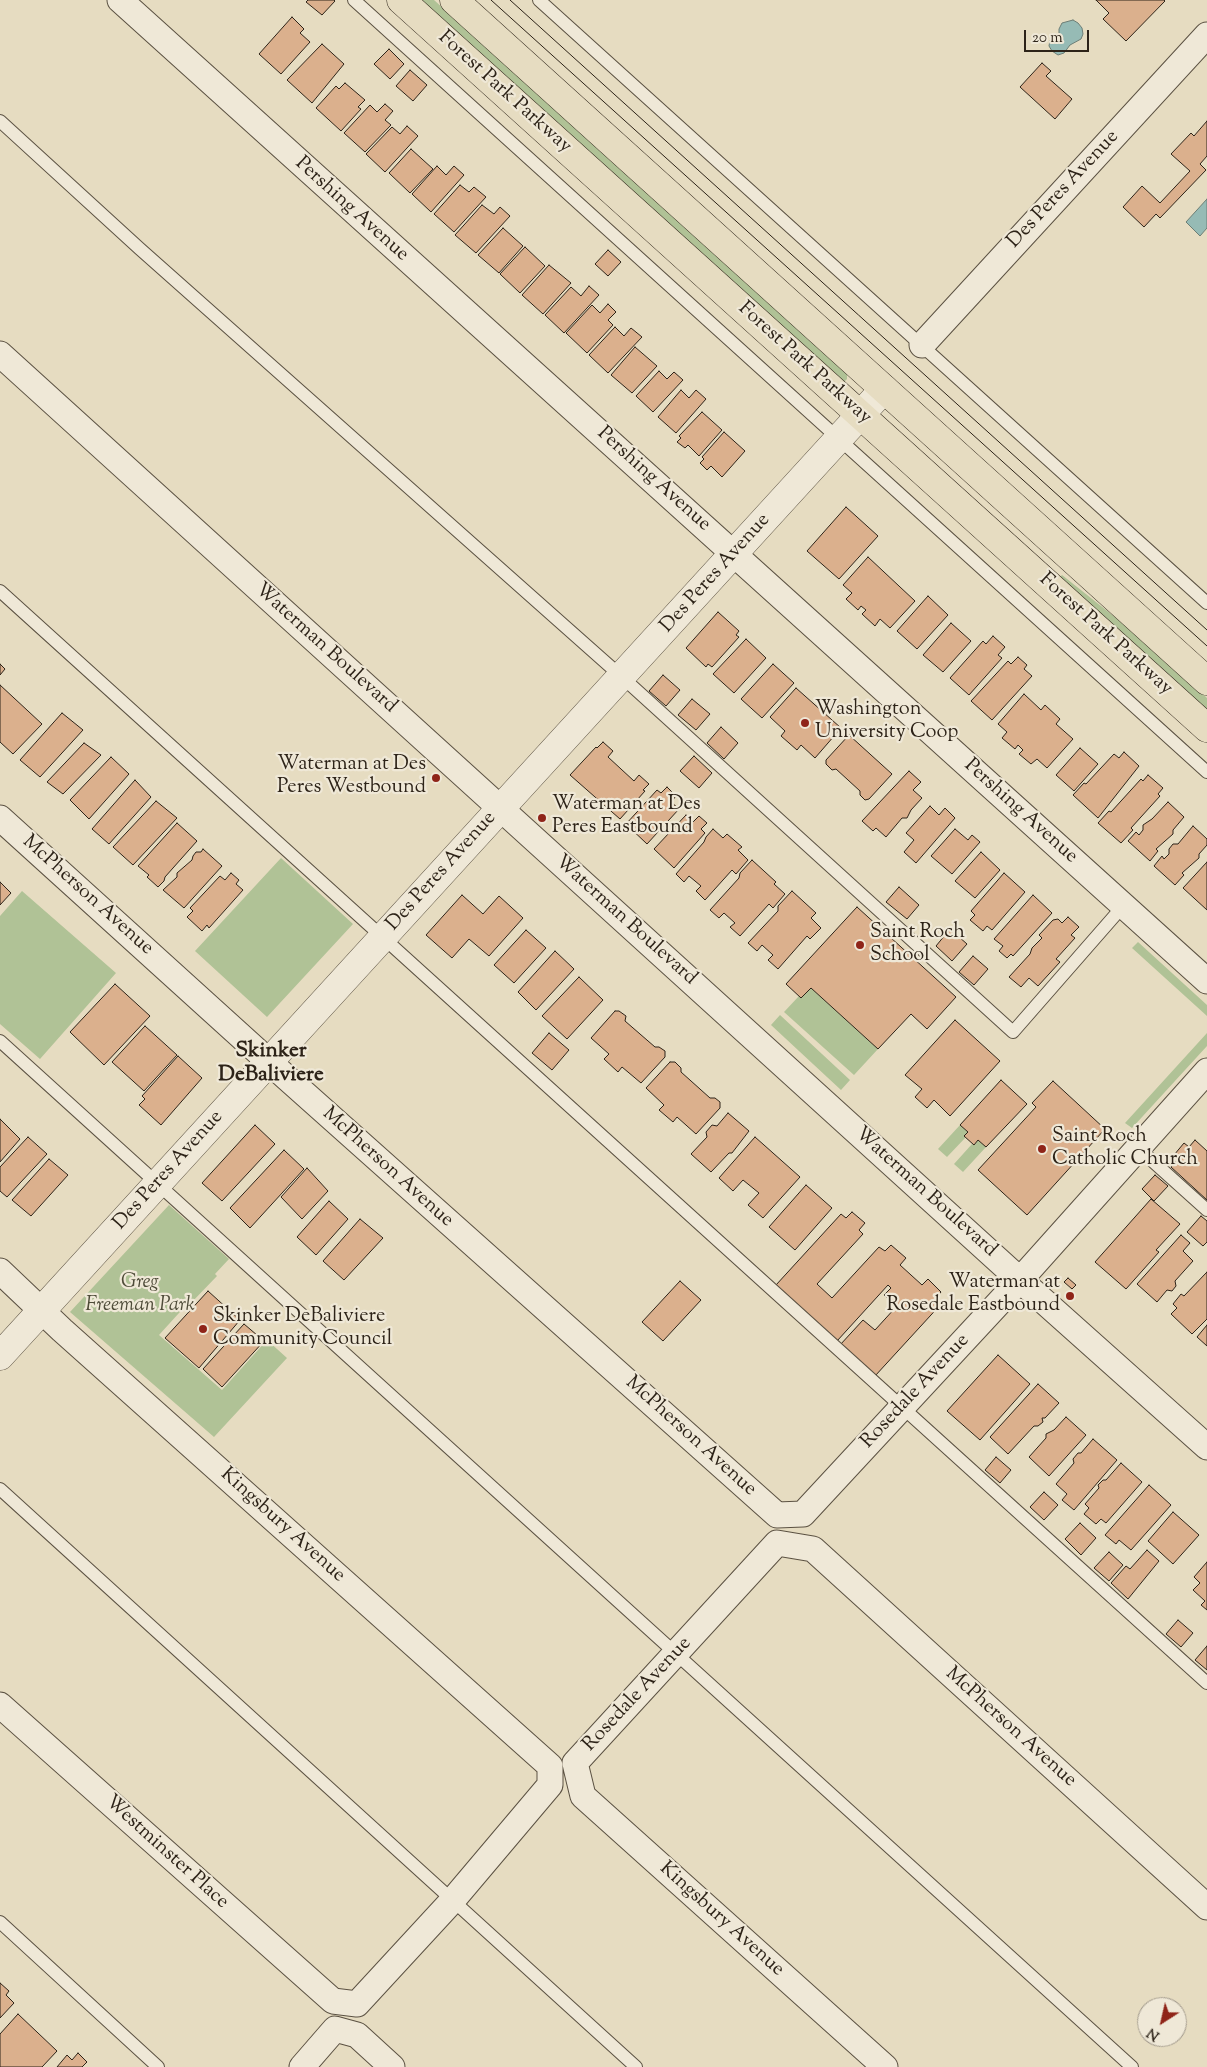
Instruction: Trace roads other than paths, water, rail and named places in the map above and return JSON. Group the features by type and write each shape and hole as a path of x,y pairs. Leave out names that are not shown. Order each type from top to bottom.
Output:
{"main road":[{"name":"Forest Park Parkway","path":"401,0 1207,728"},
{"name":"Forest Park Parkway","path":"454,0 1207,681"}],"street":[{"name":"Pershing Avenue","path":"120,0 1207,980"},
{"name":"Des Peres Avenue","path":"922,345 1207,35"},
{"name":"Waterman Boulevard","path":"0,354 1020,1280 1207,1447"},
{"name":"Des Peres Avenue","path":"0,1356 884,389"},
{"name":"McPherson Avenue","path":"0,818 777,1515"},
{"name":"Rosedale Avenue","path":"777,1515 803,1514 1020,1280 1207,1071"},
{"name":"Kingsbury Avenue","path":"0,1271 41,1310 550,1766 550,1785 452,1901"},
{"name":"Rosedale Avenue","path":"575,1763 777,1543 814,1549"},
{"name":"McPherson Avenue","path":"814,1549 1207,1907"},
{"name":"Westminster Place","path":"0,1705 333,2001 357,2004 452,1901"},
{"name":"Kingsbury Avenue","path":"575,1763 583,1796 885,2067"},
{"path":"302,2067 335,2029 357,2035 392,2067"}],"lane":[{"path":"354,0 1207,772"},
{"path":"539,0 1207,603"},
{"path":"0,122 140,249 622,677 1013,1032 1124,905"},
{"path":"0,591 1207,1683"},
{"path":"0,1041 675,1655 1132,2067"},
{"path":"1138,1148 1207,1210"},
{"path":"0,1489 636,2067"},
{"path":"0,1922 158,2067"}],"water":[{"path":"1073,20 1082,28 1083,34 1081,39 1070,45 1064,53 1058,55 1049,46 1050,40 1059,34 1062,23"},
{"path":"1207,199 1207,228 1200,236 1186,222"}],"tram line":[{"path":"491,0 1207,646"},
{"path":"510,0 1207,630"}],"place":[{"name":"Washington University Coop","path":"805,723"},
{"name":"Waterman at Des Peres Westbound","path":"436,778"},
{"name":"Waterman at Des Peres Eastbound","path":"542,818"},
{"name":"Saint Roch School","path":"860,945"},
{"name":"Saint Roch Catholic Church","path":"1042,1149"},
{"name":"Waterman at Rosedale Eastbound","path":"1070,1296"},
{"name":"Skinker DeBaliviere Community Council","path":"203,1329"}],"district":[{"name":"Skinker DeBaliviere","path":"271,1064"}],"park label":[{"name":"Greg Freeman Park","path":"140,1296"}]}
